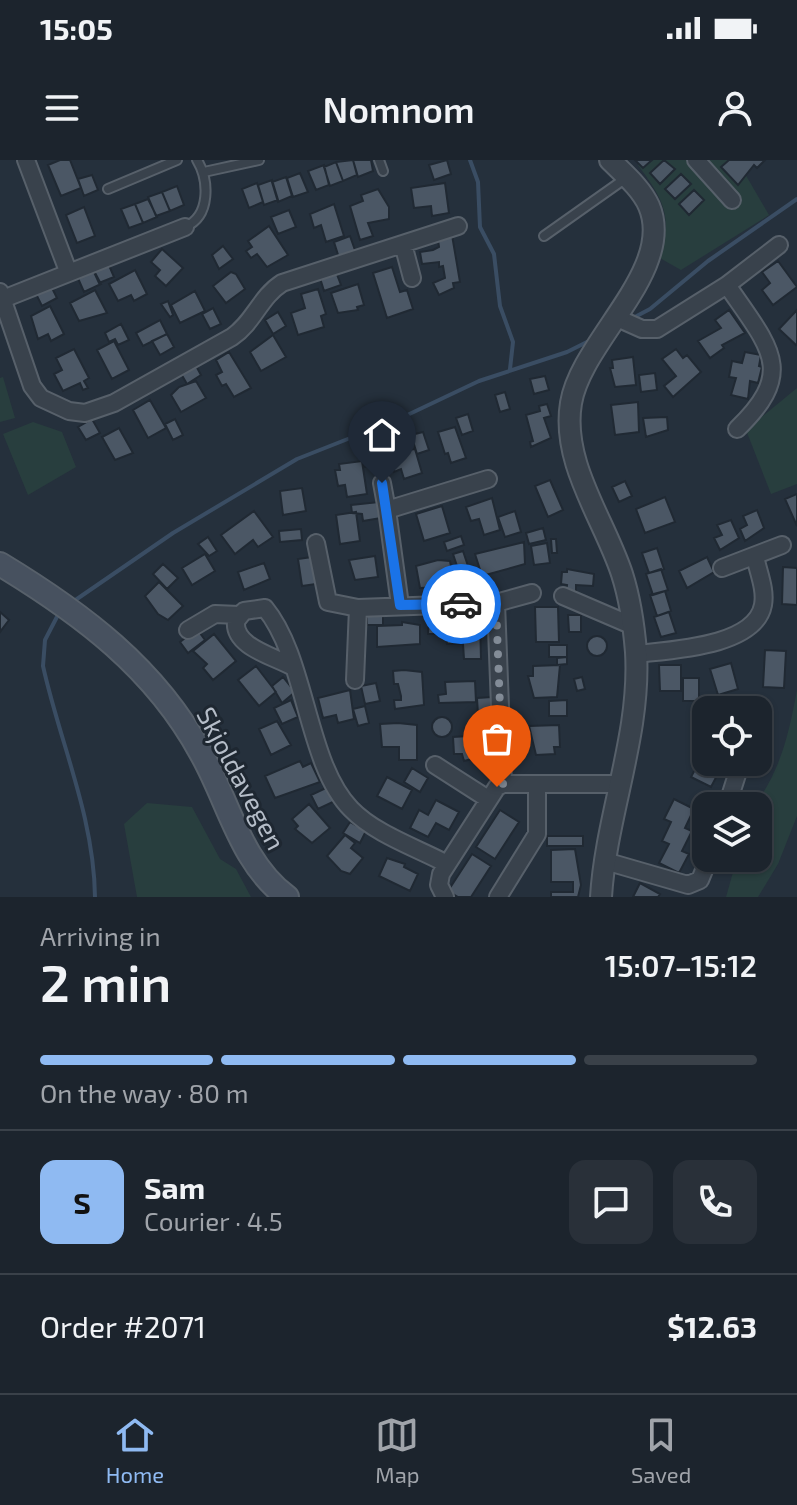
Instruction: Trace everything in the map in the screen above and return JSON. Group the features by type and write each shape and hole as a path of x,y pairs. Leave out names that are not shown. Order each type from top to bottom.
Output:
{"main road":[{"name":"Skjoldavegen","path":"0,564 91,625 140,667 201,752 258,868 287,897"}],"street":[{"path":"26,160 68,271"},
{"path":"601,897 634,703 636,654 623,575 570,439 571,400 578,378 644,267 653,242 649,207 611,160"},
{"path":"698,161 732,200"},
{"path":"185,227 1,295 32,386 54,406 85,413 114,403 244,329 267,294 282,283 458,226"},
{"path":"403,244 412,278"},
{"path":"615,317 642,329 657,329 727,285 779,245"},
{"path":"727,285 780,368 778,388 764,408 737,429"},
{"path":"387,510 488,479"},
{"path":"382,483 400,605"},
{"path":"316,543 328,602 358,608 496,603 532,593"},
{"path":"722,568 782,545"},
{"path":"636,654 709,643 742,632 753,624 763,602 755,556"},
{"path":"563,596 633,626"},
{"path":"496,603 503,784"},
{"path":"188,630 215,614 239,615 249,608 265,608 275,620 314,735 345,802 365,820 447,864"},
{"path":"355,680 358,608"},
{"path":"239,615 235,628 238,636 248,645 293,667"},
{"path":"435,765 488,799"},
{"path":"445,897 439,885 447,864 488,799 503,784 619,784"},
{"path":"498,897 537,834 537,784"},
{"path":"605,861 688,885 700,880 703,872"}],"lane":[{"path":"108,189 177,160"},
{"path":"185,227 202,214 204,172 197,160"},
{"path":"204,172 259,160"},
{"path":"379,160 383,171"},
{"path":"544,236 627,177"}],"green space":[{"path":"643,160 737,160 769,215 681,270 658,257 665,219 654,188 638,165"},
{"path":"3,377 15,418 0,422 0,378"},
{"path":"797,388 797,484 771,494 746,430"},
{"path":"33,422 62,432 76,467 28,495 3,434"},
{"path":"797,690 797,816 778,864 758,897 726,897 733,872 772,872 772,792 763,792 783,751"},
{"path":"147,803 192,807 220,859 236,869 251,897 137,897 124,824"}],"building":[{"path":"70,160 81,188 61,196 48,165"},
{"path":"353,160 371,160 373,171 358,177"},
{"path":"353,160 357,175 343,181 336,162"},
{"path":"447,160 451,174 434,180 429,165"},
{"path":"635,160 652,160 643,168"},
{"path":"664,160 675,169 660,184 650,173"},
{"path":"729,160 765,160 757,168 754,165 738,185 721,167"},
{"path":"336,162 343,181 330,186 324,167"},
{"path":"324,165 329,185 316,190 308,171"},
{"path":"300,173 308,192 293,197 287,178"},
{"path":"681,174 691,184 675,199 665,189"},
{"path":"92,175 98,190 84,196 78,179"},
{"path":"286,177 292,196 278,202 272,182"},
{"path":"272,180 278,200 264,205 258,185"},
{"path":"257,183 263,202 249,208 242,189"},
{"path":"445,183 449,213 432,216 431,206 414,208 411,188"},
{"path":"177,186 184,205 170,211 162,192"},
{"path":"378,189 389,207 389,219 368,223 373,236 360,240 350,206 363,201 361,195"},
{"path":"694,190 704,200 689,215 679,204"},
{"path":"162,192 170,211 156,216 148,197"},
{"path":"148,199 157,217 143,223 135,204"},
{"path":"135,204 143,223 129,228 121,209"},
{"path":"334,204 344,236 326,242 321,225 314,228 310,214"},
{"path":"84,207 95,236 77,243 66,215"},
{"path":"289,210 296,227 278,234 271,217"},
{"path":"269,226 288,255 267,267 257,254 251,258 246,251 252,247 248,241"},
{"path":"452,235 460,282 453,283 454,288 439,295 433,283 445,278 443,266 439,267 439,262 422,264 420,252 439,247 438,240"},
{"path":"350,236 356,253 339,258 334,242"},
{"path":"223,246 233,259 219,269 212,255"},
{"path":"162,249 183,268 166,286 155,276 160,270 151,262"},
{"path":"778,261 797,287 773,305 762,290 770,283 762,272"},
{"path":"108,263 114,277 99,283 93,270"},
{"path":"392,267 400,292 407,290 413,309 387,318 373,273"},
{"path":"93,269 101,284 84,292 77,276"},
{"path":"135,270 147,294 134,301 131,295 118,301 109,284"},
{"path":"231,272 236,274 245,289 226,303 213,286"},
{"path":"336,272 341,285 324,291 320,278"},
{"path":"358,284 364,305 357,307 358,310 338,313 331,293"},
{"path":"51,286 57,298 42,306 36,294"},
{"path":"318,289 326,314 321,316 324,327 298,335 291,313 305,308 301,294"},
{"path":"95,290 107,313 79,321 70,303"},
{"path":"195,291 205,311 180,323 171,305"},
{"path":"168,301 173,315 170,317 161,304"},
{"path":"50,306 64,334 51,341 48,334 38,339 31,316"},
{"path":"213,308 221,324 210,329 202,314"},
{"path":"729,310 745,333 722,345 724,348 710,358 698,341 721,328 715,320"},
{"path":"797,310 797,344 796,345 779,329"},
{"path":"278,312 286,326 273,334 265,320"},
{"path":"160,320 167,334 143,346 136,333"},
{"path":"121,324 129,340 118,345 115,339 109,342 105,333"},
{"path":"167,334 174,347 160,355 152,341"},
{"path":"273,335 286,357 261,371 250,352"},
{"path":"114,341 129,370 112,379 97,350"},
{"path":"74,349 89,378 84,381 88,388 83,390 80,383 63,391 54,374 62,370 56,358"},
{"path":"676,349 683,358 687,355 701,372 673,397 664,386 676,376 662,359"},
{"path":"229,352 251,388 234,397 216,375 222,372 216,360"},
{"path":"745,352 761,355 759,366 762,367 758,383 750,381 748,399 731,395 736,378 729,377 732,361 742,363"},
{"path":"633,357 636,385 615,387 610,368 613,368 612,360"},
{"path":"195,364 201,375 187,384 180,372"},
{"path":"655,373 657,390 641,392 639,375"},
{"path":"545,376 549,390 534,394 530,379"},
{"path":"196,381 206,398 181,412 171,395 179,387"},
{"path":"505,392 510,409 500,412 495,395"},
{"path":"150,400 166,428 148,438 133,410"},
{"path":"638,402 639,432 615,435 611,405"},
{"path":"547,404 551,416 544,418 551,438 531,447 530,442 533,441 526,415 540,411 539,406"},
{"path":"468,414 473,431 462,435 456,418"},
{"path":"667,417 668,430 646,437 643,418"},
{"path":"92,419 100,433 86,440 78,427"},
{"path":"175,419 183,435 173,440 165,424"},
{"path":"455,427 466,458 451,463 438,432"},
{"path":"119,428 133,453 115,460 102,437"},
{"path":"423,432 429,450 417,454 411,435"},
{"path":"415,449 422,473 404,479 401,469 394,472 388,453"},
{"path":"372,451 374,465 364,467 361,452"},
{"path":"362,461 367,494 347,497 345,485 338,486 335,470 340,470 339,464"},
{"path":"550,480 563,510 548,517 535,486"},
{"path":"625,481 632,496 619,502 612,487"},
{"path":"302,488 306,511 283,515 280,491"},
{"path":"797,494 797,526 785,499"},
{"path":"665,497 675,522 645,533 636,509"},
{"path":"492,498 500,530 484,535 479,519 471,521 466,507"},
{"path":"379,502 381,518 363,521 362,514 352,513 351,505"},
{"path":"442,506 450,533 424,541 416,514"},
{"path":"757,510 764,528 745,541 740,529 747,525 743,516"},
{"path":"254,511 273,537 258,547 253,540 235,554 221,535"},
{"path":"515,511 521,532 505,537 498,517"},
{"path":"356,512 360,541 340,544 336,515"},
{"path":"731,520 739,538 720,550 714,538 722,535 717,525"},
{"path":"543,528 546,540 529,544 526,533"},
{"path":"301,529 302,540 280,542 279,531"},
{"path":"461,536 464,545 447,551 444,542"},
{"path":"208,537 217,551 209,556 198,544"},
{"path":"551,539 556,539 557,553 552,553"},
{"path":"524,542 525,564 482,576 475,554"},
{"path":"547,543 550,563 534,565 531,546"},
{"path":"657,548 664,569 649,573 642,553"},
{"path":"463,551 468,566 458,569 453,554"},
{"path":"205,554 215,571 192,585 182,568"},
{"path":"375,556 378,577 355,580 349,560"},
{"path":"312,557 316,584 302,586 298,559"},
{"path":"707,557 714,572 687,588 679,571"},
{"path":"438,560 450,561 454,582 444,584 444,587 420,588 416,566"},
{"path":"264,563 270,579 244,590 238,572"},
{"path":"163,564 178,578 167,589 153,574"},
{"path":"783,567 797,568 797,605 782,604"},
{"path":"567,569 594,574 593,586 576,585 576,592 566,591 567,585 561,584 562,572 567,572"},
{"path":"661,569 668,590 653,595 646,574"},
{"path":"159,582 183,606 168,620 158,614 145,596"},
{"path":"665,591 671,611 657,616 650,595"},
{"path":"535,607 558,607 559,642 536,642"},
{"path":"429,610 445,610 443,634 428,634"},
{"path":"0,612 9,620 0,632"},
{"path":"669,612 676,633 661,637 654,617"},
{"path":"367,614 383,614 383,625 367,625"},
{"path":"568,615 581,615 581,632 569,632"},
{"path":"480,620 481,659 464,659 463,644 447,644 444,622"},
{"path":"402,622 420,625 420,644 377,647 377,626 402,625"},
{"path":"197,629 205,640 188,653 180,642"},
{"path":"214,634 236,661 213,680 203,668 207,664 193,651"},
{"path":"593,636 601,636 607,646 601,656 593,656 587,650 587,642"},
{"path":"549,645 567,645 567,657 549,657"},
{"path":"765,650 786,651 784,688 763,687"},
{"path":"567,657 567,664 557,665 557,658"},
{"path":"731,663 738,689 718,695 710,669"},
{"path":"560,665 557,697 534,698 528,676 533,676 533,666"},
{"path":"659,665 681,665 681,691 660,691"},
{"path":"256,666 276,692 259,706 238,680"},
{"path":"393,671 422,672 424,705 395,709 394,700 401,700 401,696 398,684 394,684"},
{"path":"283,677 295,692 282,703 272,686"},
{"path":"582,677 585,689 577,691 574,679"},
{"path":"683,678 699,678 699,696 692,696 692,701 683,701"},
{"path":"475,681 476,702 439,703 438,695 446,694 445,682"},
{"path":"376,683 380,701 365,704 361,686"},
{"path":"350,690 354,719 338,723 336,715 323,718 318,698"},
{"path":"492,697 493,714 478,715 477,698"},
{"path":"291,700 298,717 282,724 274,708"},
{"path":"567,700 567,716 549,716 549,701"},
{"path":"365,706 369,723 358,726 353,709"},
{"path":"442,717 449,720 452,727 449,734 442,737 435,734 432,727 435,720"},
{"path":"510,719 523,719 523,734 511,734"},
{"path":"277,721 291,745 271,755 259,729"},
{"path":"380,724 417,725 417,760 399,760 399,747 382,747"},
{"path":"559,725 560,747 554,747 555,754 536,755 529,726"},
{"path":"480,729 481,736 494,738 494,756 487,757 487,763 477,763 476,758 464,761 462,754 454,754 453,737 467,736 467,730"},
{"path":"300,761 303,767 311,763 320,782 275,798 265,776"},
{"path":"412,768 428,778 420,792 404,782"},
{"path":"692,775 717,776 711,787"},
{"path":"387,777 412,790 402,809 377,796"},
{"path":"328,787 335,801 318,809 311,795"},
{"path":"674,799 692,808 685,828 692,831 682,851 689,854 679,873 659,863 669,844 662,841 671,822 664,819"},
{"path":"436,800 459,812 449,830 436,823 428,837 410,828 419,810 428,815"},
{"path":"309,804 330,828 312,843 295,829 298,826 292,819"},
{"path":"500,810 519,822 495,859 476,847"},
{"path":"350,822 366,831 360,843 343,833"},
{"path":"345,835 355,843 351,848 363,858 350,874 341,871 327,856"},
{"path":"547,836 583,836 583,846 547,846"},
{"path":"575,849 581,885 578,897 551,897 551,892 573,892 573,882 551,882 551,850"},
{"path":"472,854 491,866 471,897 458,897 448,891"},
{"path":"387,858 405,864 404,867 418,874 410,891 379,876"},
{"path":"640,883 660,894 658,897 633,897"}],"waterway":[{"path":"470,160 478,182 480,227 494,254 500,306 513,342 510,369"},
{"path":"631,319 650,309 708,261 797,199"},
{"path":"74,601 173,533 297,459 401,418 479,381 567,352 591,340"},
{"path":"60,611 45,640 43,666 83,809 95,897"}],"way so far":[{"path":"461,604 496,603 503,784 497,787"}],"route":[{"path":"382,483 400,605 461,604"}]}
